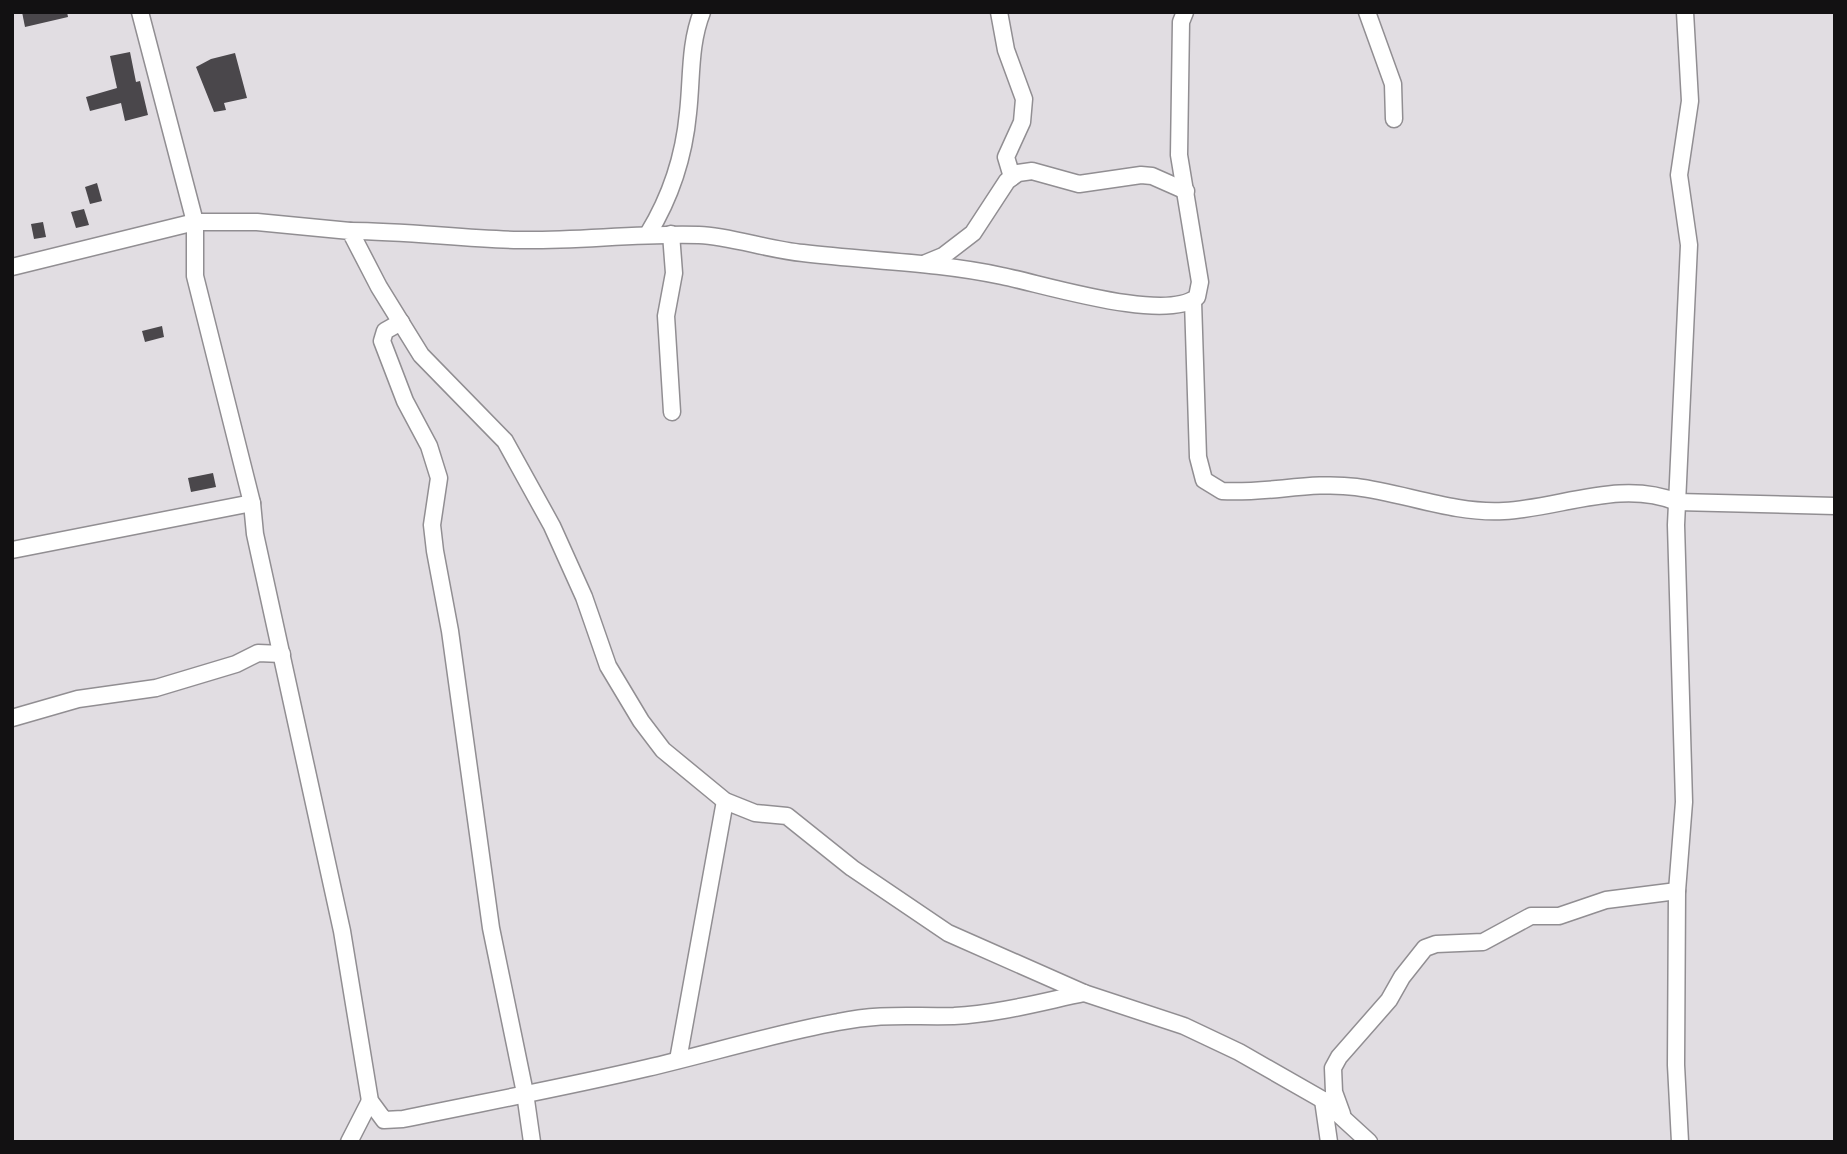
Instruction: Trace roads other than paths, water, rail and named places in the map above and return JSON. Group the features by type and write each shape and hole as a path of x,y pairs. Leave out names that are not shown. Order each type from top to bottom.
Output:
{"street":[{"path":"140,12 195,222 195,276 252,503 342,931 370,1101 384,1120 391,1121 678,1060 757,1038 838,1021 883,1014 953,1016 995,1012 1084,993"},
{"path":"648,234 672,191 688,116 693,45 702,12"},
{"path":"999,12 1006,50 1024,99 1021,122 1006,157 1012,177"},
{"path":"12,267 195,222 257,222 351,232 409,232 517,240 648,234 704,235 756,247 882,263 924,264 1002,276 1070,294 1169,308 1192,301 1199,292 1200,282 1179,155 1181,22 1185,12"},
{"path":"1367,12 1393,84 1394,119"},
{"path":"1680,1142 1676,1065 1677,891 1684,802 1677,502 1689,245 1679,175 1690,101 1685,12"},
{"path":"924,264 943,256 973,233 1012,177 1032,171 1079,184 1141,175 1152,176 1186,191"},
{"path":"351,232 421,355 505,441 552,526 584,597 608,666 663,750 725,801 755,813 787,816 852,868 948,933 1084,993 1184,1026 1239,1052 1323,1100 1342,1114 1369,1142"},
{"path":"671,234 674,273 666,316 672,412"},
{"path":"1192,301 1198,457 1204,480 1222,491 1353,486 1441,504 1504,512 1552,502 1637,493 1662,495 1677,502 1835,506"},
{"path":"401,322 385,331 382,341 405,401 429,446 439,478 432,525 435,551 450,631 491,928 525,1093 532,1142"},
{"path":"12,550 252,503"},
{"path":"12,718 78,699 156,688 225,668 258,653 282,654"},
{"path":"678,1060 725,801"},
{"path":"1342,1114 1334,1092 1334,1068 1339,1056 1389,1000 1402,977 1425,948 1436,944 1483,942 1531,916 1559,916 1606,900 1677,891"},
{"path":"1323,1100 1329,1142"},
{"path":"349,1142 370,1101"}]}
